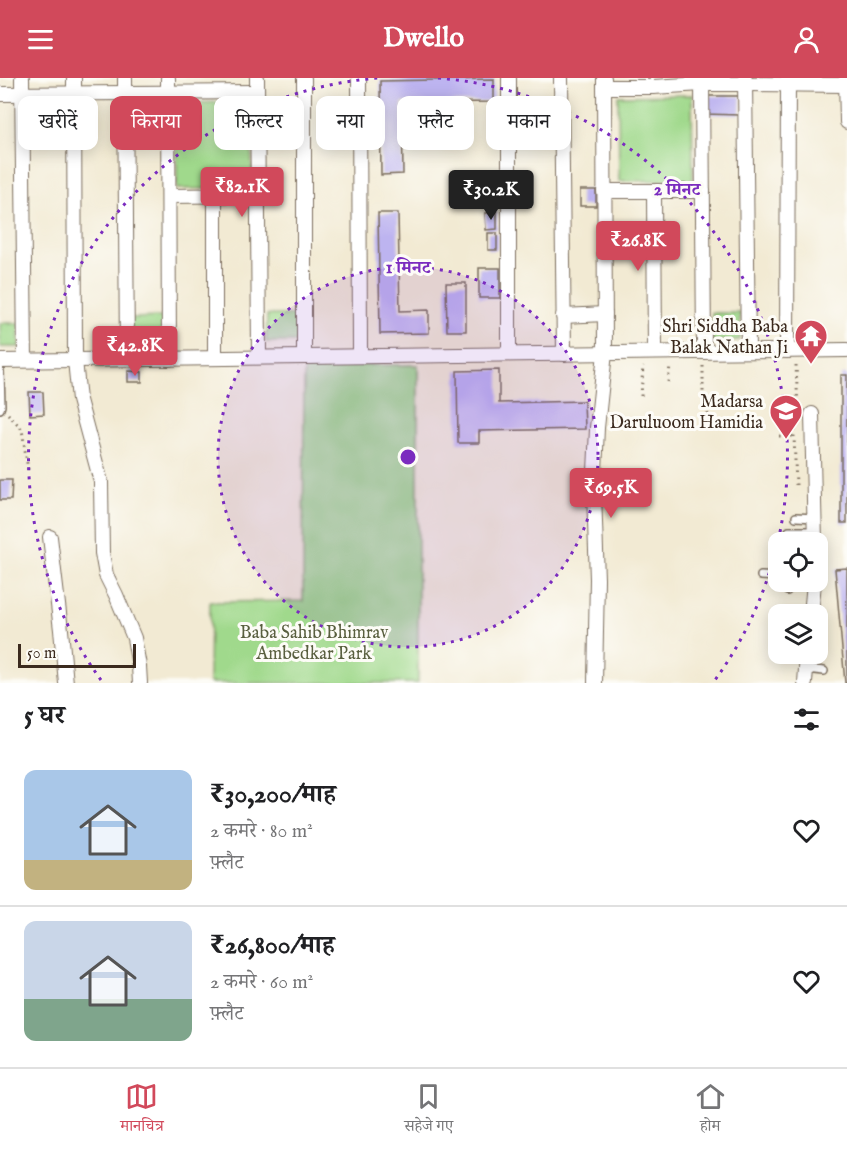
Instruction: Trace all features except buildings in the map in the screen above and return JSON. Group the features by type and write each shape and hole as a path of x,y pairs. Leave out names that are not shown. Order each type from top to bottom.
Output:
{"street":[{"path":"22,78 25,360"},
{"path":"74,78 75,360 79,400 101,482 102,554 106,575 134,638 140,683"},
{"path":"125,78 127,359"},
{"path":"168,78 169,358"},
{"path":"304,78 304,357"},
{"path":"359,78 360,356"},
{"path":"508,354 509,78"},
{"path":"561,78 564,354"},
{"path":"846,78 847,122"},
{"path":"702,81 704,352"},
{"path":"746,81 748,351"},
{"path":"595,683 597,579 594,493 597,428 605,353 604,82 788,81 847,85"},
{"path":"788,81 791,351"},
{"path":"0,94 168,93 215,85 257,85 259,357"},
{"path":"604,191 703,191"},
{"path":"650,353 654,191"},
{"path":"169,196 258,195"},
{"path":"215,196 215,358"},
{"path":"563,316 605,314"},
{"path":"0,361 847,350"},
{"path":"812,414 814,532"},
{"path":"50,537 66,683"}],"lane":[{"path":"0,371 1,408"},
{"path":"796,517 812,532"},
{"path":"789,531 797,532"},
{"path":"761,576 768,576"},
{"path":"805,676 824,671"}],"path":[{"path":"791,351 798,414 794,436 796,485"},
{"path":"704,352 703,400 710,420"},
{"path":"641,396 650,353"},
{"path":"1,408 22,429 28,470"},
{"path":"775,412 812,414"},
{"path":"779,436 794,436"}],"green space":[{"path":"692,95 693,180 619,181 618,96"},
{"path":"214,102 214,150 252,150 252,188 177,189 177,150 202,150 202,103"},
{"path":"712,313 740,313 740,340 712,341"},
{"path":"267,315 299,315 298,342 266,342"},
{"path":"165,317 165,342 131,342 131,318"},
{"path":"0,323 19,323 19,347 0,347"},
{"name":"Baba Sahib Bhimrav Ambedkar Park","path":"304,365 418,365 418,683 209,683 210,602 303,601"}],"place":[{"name":"Shri Siddha Baba Balak Nathan Ji","path":"811,365"},
{"name":"Madarsa Daruluoom Hamidia","path":"786,440"}]}
